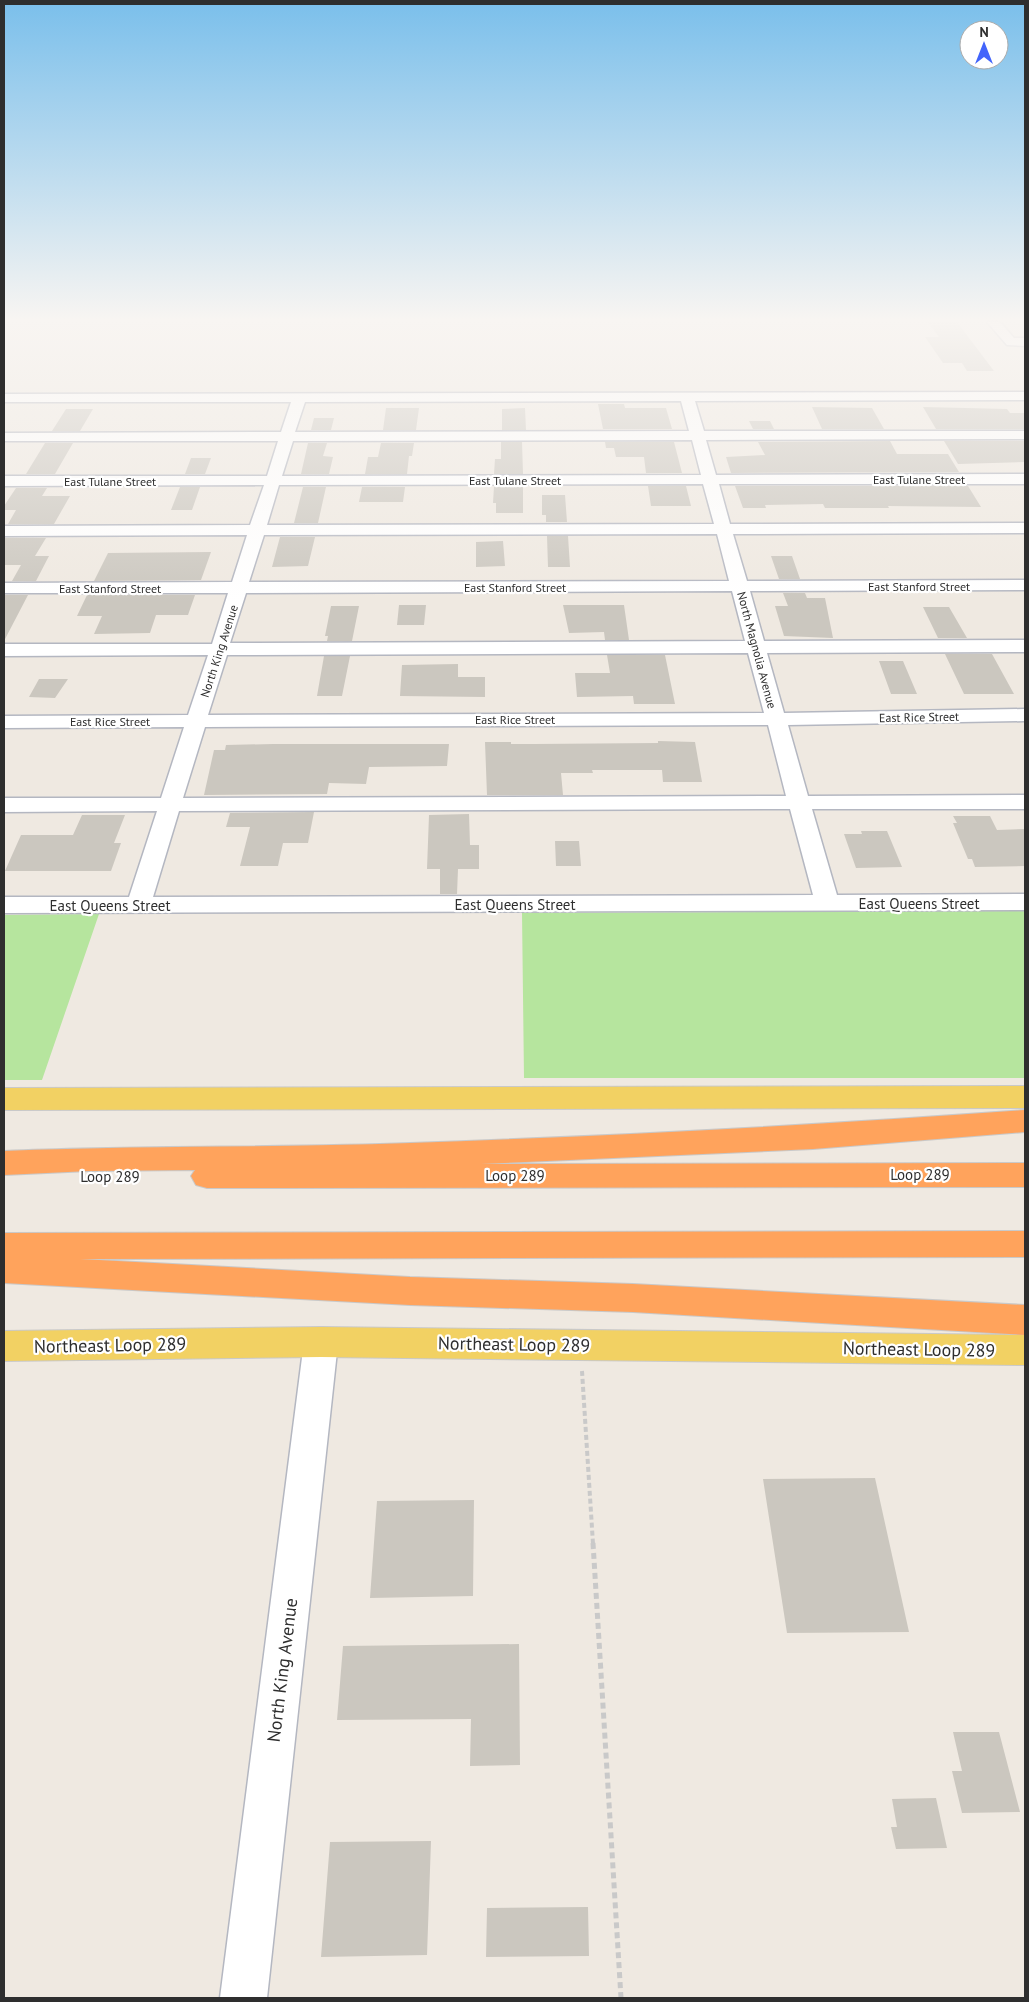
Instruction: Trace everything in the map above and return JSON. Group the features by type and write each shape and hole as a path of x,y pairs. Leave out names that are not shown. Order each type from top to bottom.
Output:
{"highway":[{"path":"4,1163 89,1159 436,1154 813,1137 1025,1121"},
{"name":"Loop 289","path":"4,1176 1025,1175"},
{"path":"4,1246 1025,1244"},
{"path":"4,1269 410,1291 633,1298 1025,1320"}],"main road":[{"path":"4,1099 1025,1097"},
{"name":"Northeast Loop 289","path":"4,1346 321,1342 1025,1350"}],"street":[{"name":"North King Avenue","path":"138,905 294,415"},
{"name":"North Magnolia Avenue","path":"692,415 827,903"},
{"path":"4,437 1025,435"},
{"name":"East Tulane Street","path":"4,481 1025,478"},
{"path":"4,531 1025,528"},
{"name":"East Stanford Street","path":"4,588 1025,585"},
{"path":"4,650 1025,646"},
{"name":"East Rice Street","path":"4,722 776,719 1025,715"},
{"path":"4,805 1025,802"},
{"name":"East Queens Street","path":"4,905 1025,902"},
{"name":"North King Avenue","path":"242,1998 321,1342"}],"path":[{"path":"580,1345 621,1998"}],"green space":[{"path":"1025,911 1025,1078 524,1078 522,913"},
{"path":"99,914 42,1080 4,1080 4,915"}],"building":[{"path":"62,415 89,415 80,431 52,431"},
{"path":"385,415 418,415 416,430 383,430"},
{"path":"502,415 525,415 526,430 502,430"},
{"path":"600,415 668,415 672,429 603,429"},
{"path":"816,415 876,415 884,429 822,429"},
{"path":"928,415 1025,415 1025,429 936,429"},
{"path":"314,418 334,418 331,430 311,430"},
{"path":"749,421 770,421 774,429 753,429"},
{"path":"890,441 897,454 948,454 959,472 731,473 726,457 765,455 758,442"},
{"path":"944,441 1025,441 1025,462 958,464"},
{"path":"501,442 522,442 523,474 494,474 495,459 501,459"},
{"path":"605,442 674,442 682,473 646,473 644,457 616,457 614,448 606,448"},
{"path":"45,443 73,443 55,474 26,474"},
{"path":"308,443 327,443 323,456 333,457 329,474 301,474"},
{"path":"381,443 414,443 412,456 409,456 407,474 365,474 368,457 378,457"},
{"path":"191,458 211,458 205,474 185,474"},
{"path":"494,486 523,486 523,513 496,513 496,503 493,503"},
{"path":"648,486 686,486 691,506 651,506"},
{"path":"735,486 968,486 981,507 888,506 889,508 825,508 823,504 765,505 766,508 743,508"},
{"path":"180,487 200,487 192,510 171,510"},
{"path":"303,487 326,487 318,523 294,523"},
{"path":"362,487 405,487 403,502 359,502"},
{"path":"16,488 47,488 42,496 70,496 54,524 8,524 16,510 4,510 4,506"},
{"path":"542,495 565,495 567,522 546,522 546,515 542,515"},
{"path":"547,536 568,536 570,567 548,567"},
{"path":"280,537 315,537 308,566 272,567"},
{"path":"4,538 46,538 35,556 49,556 36,581 12,581 21,565 4,565"},
{"path":"503,541 505,566 476,567 476,542"},
{"path":"211,552 201,580 94,581 108,553"},
{"path":"771,556 792,556 800,579 779,579"},
{"path":"783,593 805,593 807,598 825,598 833,638 784,636 775,606 788,606"},
{"path":"4,595 28,595 4,641"},
{"path":"87,595 195,595 188,615 156,615 150,633 94,634 102,616 77,616"},
{"path":"399,605 426,605 424,625 397,625"},
{"path":"563,605 624,605 629,640 605,640 604,632 569,633"},
{"path":"331,606 359,606 352,641 327,641 328,636 325,636"},
{"path":"923,607 949,607 967,638 938,638"},
{"path":"945,654 992,654 1014,694 964,694"},
{"path":"607,655 665,655 675,704 634,704 633,696 577,697 575,673 610,673"},
{"path":"324,656 350,656 342,696 317,696"},
{"path":"879,661 903,661 917,694 891,694"},
{"path":"458,664 458,677 485,677 485,697 400,696 402,665"},
{"path":"39,679 68,679 55,698 29,697"},
{"path":"658,741 695,742 702,782 663,782 662,770 592,770 593,773 561,773 563,795 487,795 485,742 535,744 658,743"},
{"path":"449,744 447,766 369,767 366,784 329,783 327,794 204,795 214,750 225,750 226,745"},
{"path":"314,812 308,843 283,843 278,866 240,866 250,827 226,827 230,813"},
{"path":"469,814 470,845 479,845 479,869 458,869 457,894 440,894 440,869 427,869 429,815"},
{"path":"82,815 125,815 114,843 121,843 111,871 5,871 21,835 73,835"},
{"path":"953,816 990,816 997,830 1025,829 1025,866 975,867 972,859 968,859 953,823 957,823"},
{"path":"861,831 887,831 902,867 856,868 844,834 862,834"},
{"path":"555,841 579,841 581,866 556,866"},
{"path":"875,1478 909,1632 787,1633 763,1479"},
{"path":"474,1500 473,1596 370,1598 377,1501"},
{"path":"519,1644 520,1765 470,1766 471,1719 337,1720 343,1646"},
{"path":"953,1732 999,1732 1020,1812 962,1813 952,1771 962,1771"},
{"path":"936,1798 947,1848 896,1849 891,1827 897,1827 892,1799"},
{"path":"431,1841 427,1955 321,1957 330,1842"},
{"path":"588,1907 589,1956 486,1957 487,1908"}]}
